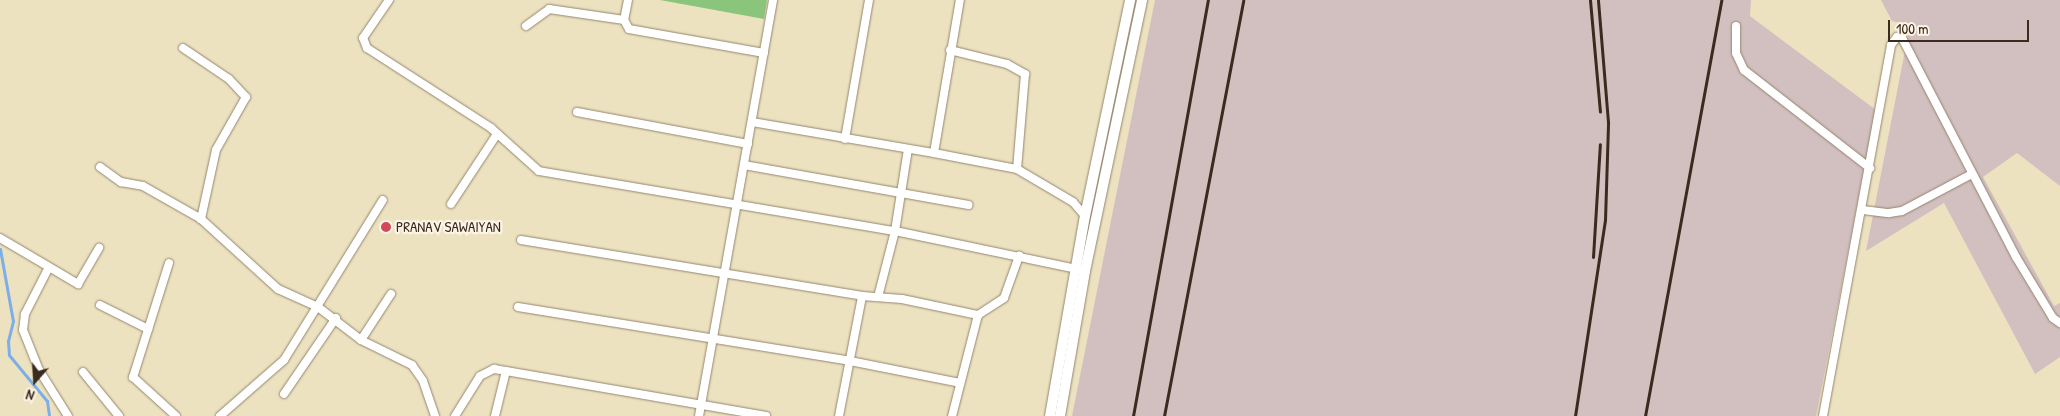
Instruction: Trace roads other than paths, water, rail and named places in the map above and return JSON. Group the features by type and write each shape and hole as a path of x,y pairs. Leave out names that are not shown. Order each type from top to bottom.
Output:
{"street":[{"path":"389,0 363,38 367,48 497,134 539,171 894,231 1080,270"},
{"path":"628,0 624,20 629,29 764,53"},
{"path":"699,416 773,0"},
{"path":"845,139 869,0"},
{"path":"934,153 960,0"},
{"path":"1060,416 1080,270 1085,216 1130,0"},
{"path":"1050,416 1080,270 1142,0"},
{"path":"526,26 549,9 624,20"},
{"path":"1736,26 1736,53 1744,70 1870,168"},
{"path":"1823,416 1870,168 1891,45 1897,37 1902,38 1972,174 2029,278 2053,318 2060,323"},
{"path":"183,48 229,80 246,98 216,150 201,219"},
{"path":"950,50 1007,64 1025,74 1017,169"},
{"path":"578,112 748,144"},
{"path":"752,122 1017,169 1073,202 1085,216"},
{"path":"451,204 497,134"},
{"path":"878,297 894,231 908,150"},
{"path":"744,165 968,205"},
{"path":"100,167 121,182 143,186 201,219 278,289 318,307 336,318 361,340 418,370 434,416"},
{"path":"1862,210 1889,213 1902,211 1972,174"},
{"path":"220,416 280,366 383,200"},
{"path":"0,238 78,284 99,248"},
{"path":"521,240 726,272 978,315"},
{"path":"952,416 978,315 1004,298 1019,256"},
{"path":"169,263 133,378 176,416"},
{"path":"48,268 25,314 24,330 39,370 68,416"},
{"path":"361,340 391,294"},
{"path":"839,416 862,296"},
{"path":"100,305 148,329"},
{"path":"518,306 850,361 960,383"},
{"path":"284,394 336,318"},
{"path":"455,416 480,376 494,369 766,416"},
{"path":"495,416 506,371"},
{"path":"83,372 119,416"}],"waterway":[{"path":"0,249 13,321 8,341 9,355 47,401 49,416"}],"railway":[{"path":"1133,416 1208,0"},
{"path":"1164,416 1243,0"},
{"path":"1590,0 1600,112"},
{"path":"1575,416 1605,220 1608,122 1598,0"},
{"path":"1645,416 1721,0"},
{"path":"1593,257 1600,144"}],"place":[{"name":"PRANAV SAWAIYAN","path":"386,227"}]}
